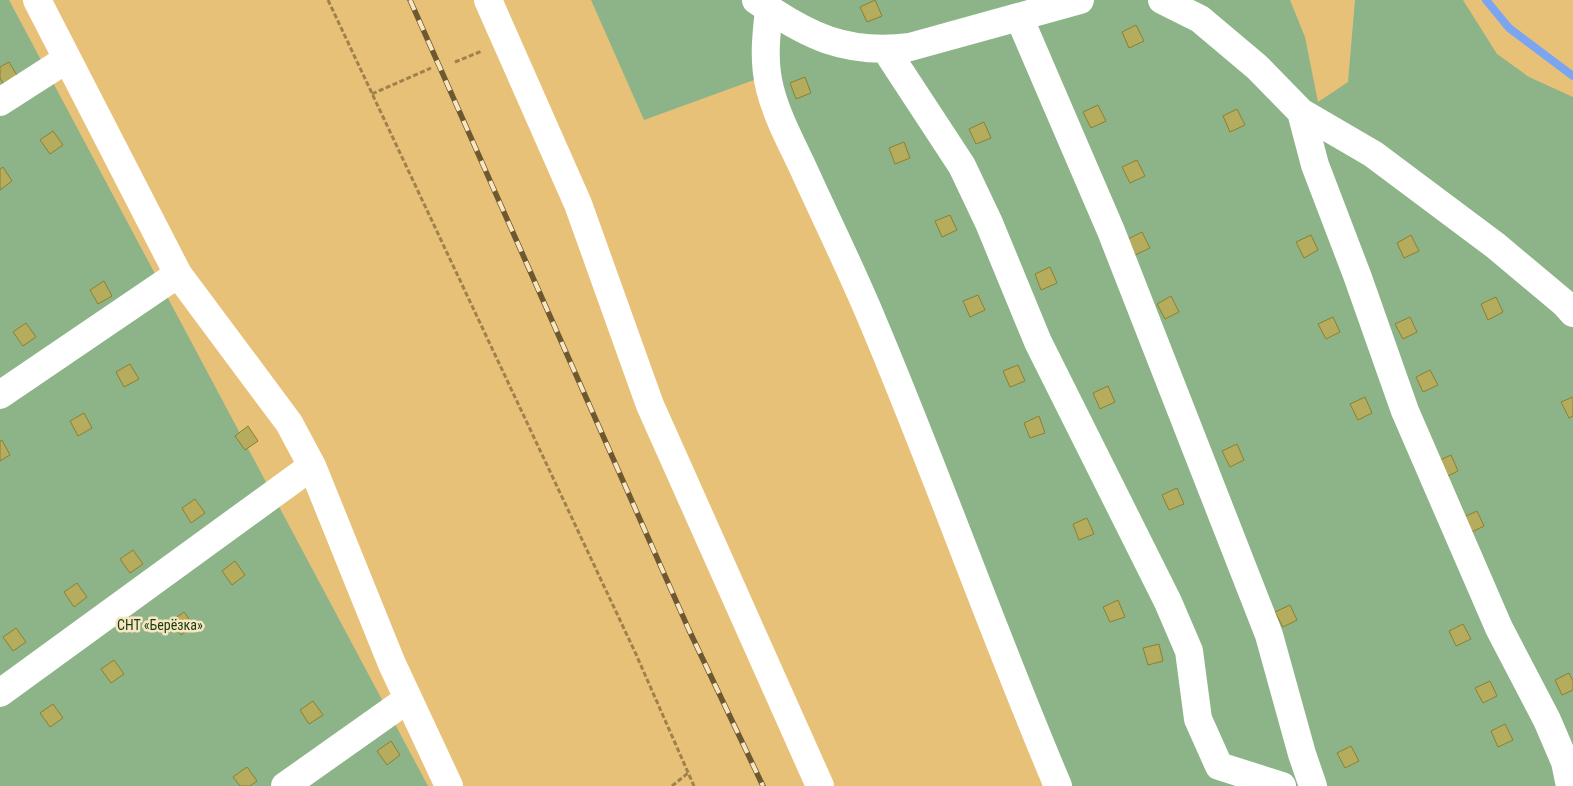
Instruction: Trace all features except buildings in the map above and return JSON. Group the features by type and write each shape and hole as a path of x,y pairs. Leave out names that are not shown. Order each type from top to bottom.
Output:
{"street":[{"path":"37,0 178,274 289,423 312,466 384,646 449,786"},
{"path":"488,0 578,204 650,405 820,786"},
{"path":"763,5 819,38 853,48 886,50 910,47 1080,0"},
{"path":"1162,0 1200,19 1257,67 1301,112 1380,160 1496,246 1564,303 1573,313"},
{"path":"763,5 766,66 770,90 873,321 1015,685 1058,786"},
{"path":"1020,18 1114,240 1269,635 1302,754 1313,786"},
{"path":"886,50 962,166 989,223 1038,342 1168,602 1189,651 1198,719 1219,766 1282,786"},
{"path":"0,102 67,59"},
{"path":"1301,112 1315,165 1358,275 1405,412 1499,628 1525,675 1562,754 1570,786"},
{"path":"0,395 178,274"},
{"path":"0,693 312,466"},
{"path":"285,786 408,699"}],"path":[{"path":"328,0 635,652 694,786"},
{"path":"372,94 431,68"},
{"path":"672,786 688,773"}],"green space":[{"name":"СНТ «Берёзка»","path":"0,0 9,0 428,786 0,786"},
{"path":"591,0 1290,0 1305,37 1318,102 1348,82 1355,0 1463,0 1497,54 1529,77 1573,97 1573,786 1054,786 882,366 754,80 644,120"}],"waterway":[{"path":"1486,0 1509,28 1573,76"}],"railway":[{"path":"410,0 689,630 763,786"}]}
